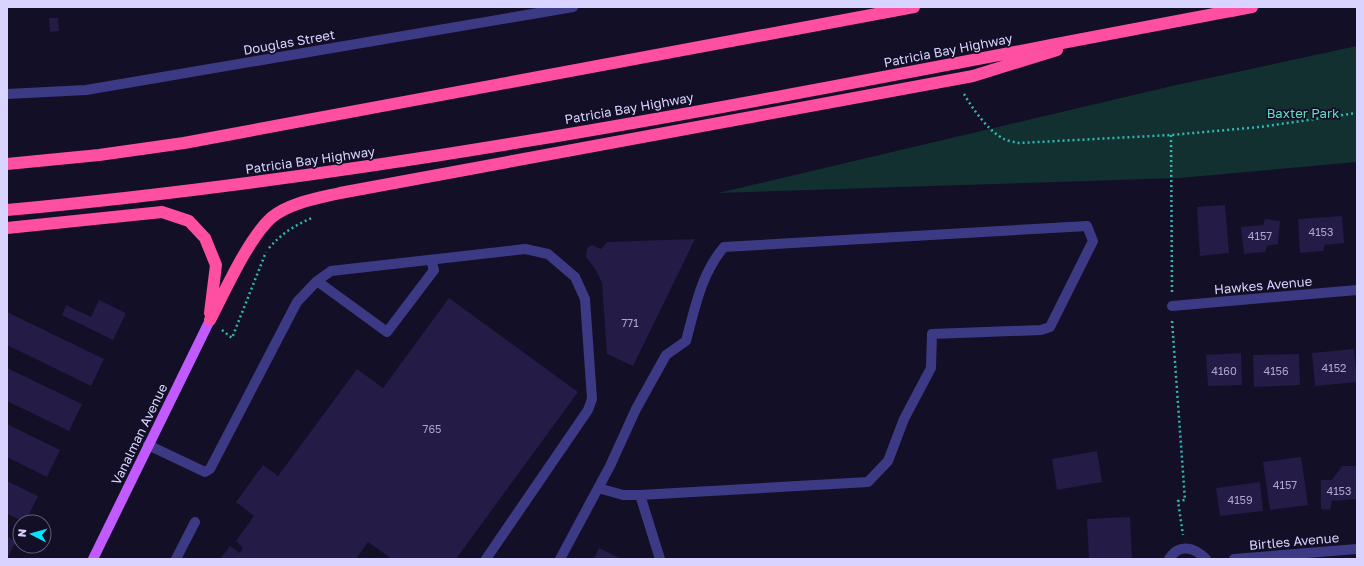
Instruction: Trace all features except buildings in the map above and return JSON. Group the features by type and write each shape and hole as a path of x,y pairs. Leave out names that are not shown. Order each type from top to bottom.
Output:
{"highway":[{"path":"7,164 99,155 184,143 914,7"},
{"name":"Patricia Bay Highway","path":"7,210 98,202 446,154 714,108 1252,7"},
{"path":"210,320 256,236 272,217 297,204 348,191 973,76 1111,33"},
{"path":"7,228 162,212 189,221 205,238 216,265 210,320"}],"main road":[{"name":"Vanalman Avenue","path":"93,559 210,320"}],"street":[{"name":"Douglas Street","path":"7,94 86,90 573,7"},
{"path":"560,559 598,488 636,409 666,355 686,342 701,289 712,261 724,247 1087,226 1093,240 1050,327 1041,330 932,334 931,368 904,419 888,461 868,482 640,495 623,495 598,488"},
{"path":"148,445 205,472 210,469 297,302 317,281 331,271 525,248 548,254 575,277 585,299 592,399 588,410 486,559"},
{"path":"317,281 387,332 434,270 431,260"},
{"name":"Hawkes Avenue","path":"1172,306 1357,290"},
{"path":"640,495 660,559"},
{"path":"176,559 195,522"},
{"path":"1169,559 1175,551 1184,548 1192,548 1206,559"},
{"name":"Birtles Avenue","path":"1234,559 1357,549"}],"path":[{"path":"962,90 972,107 987,125 1003,139 1019,143 1171,135 1260,127 1357,113"},
{"path":"1171,135 1172,306 1185,500 1178,500 1184,548"},
{"path":"210,320 232,338 267,250 280,236 302,222 314,217"}],"green space":[{"name":"Baxter Park","path":"1357,46 1357,162 1179,178 718,193 1172,86"}]}
